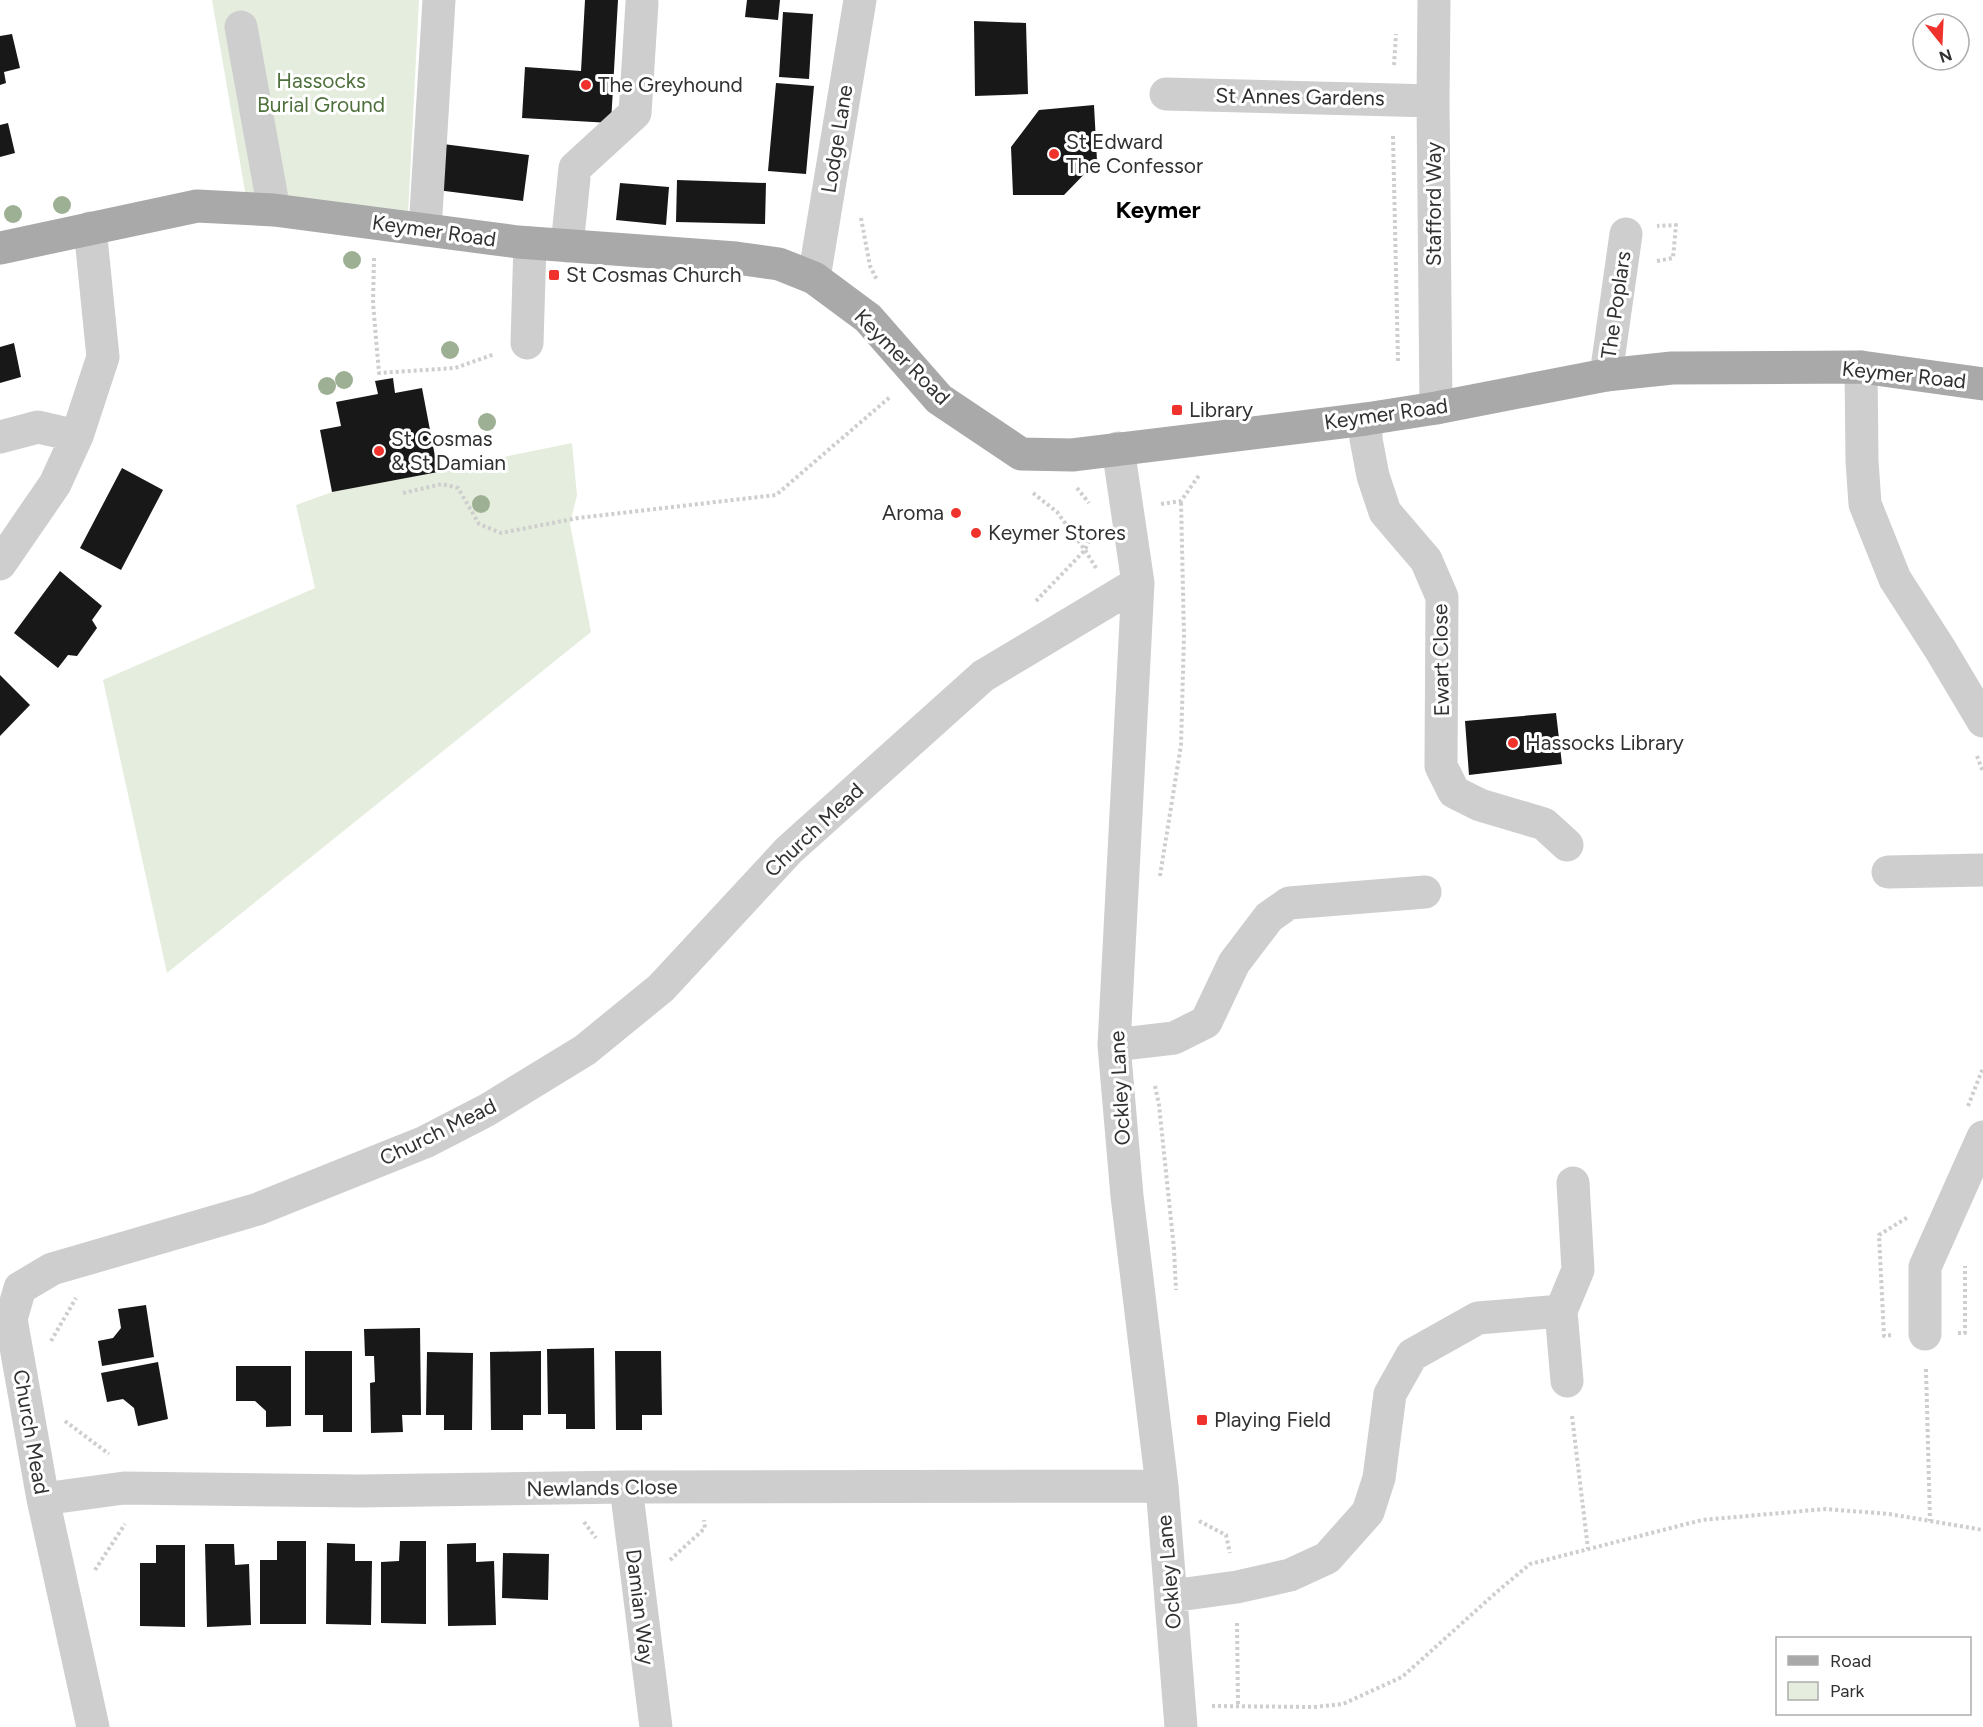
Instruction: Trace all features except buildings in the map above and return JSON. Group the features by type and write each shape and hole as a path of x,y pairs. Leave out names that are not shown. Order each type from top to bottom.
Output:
{"main road":[{"name":"Keymer Road","path":"0,248 197,206 274,210 530,243 736,258 778,264 814,278 868,318 939,399 1021,454 1072,455 1366,419 1436,408 1606,375 1672,368 1861,367 1983,384"}],"street":[{"path":"425,230 439,0"},
{"name":"Lodge Lane","path":"814,278 860,0"},
{"name":"Stafford Way","path":"1434,0 1436,408"},
{"path":"567,246 575,168 635,113 642,3"},
{"path":"241,27 274,210"},
{"name":"St Annes Gardens","path":"1166,94 1433,101"},
{"path":"0,564 55,484 77,436 103,357 90,228"},
{"name":"The Poplars","path":"1606,375 1626,234"},
{"path":"526,343 530,243"},
{"path":"1861,367 1865,504 1895,579 1983,721"},
{"name":"Ewart Close","path":"1366,419 1366,439 1373,476 1385,512 1426,560 1442,597 1441,766 1454,792 1480,805 1544,824 1567,845"},
{"path":"0,436 38,427 77,436"},
{"name":"Ockley Lane","path":"1118,448 1138,583 1127,1196 1163,1502 1181,1717"},
{"name":"Church Mead","path":"93,1727 43,1499 11,1319 20,1288 52,1269 258,1209 425,1142 486,1110 585,1050 661,987 789,850 983,676 1138,583"},
{"path":"1888,872 1983,870"},
{"path":"1130,1043 1174,1038 1206,1023 1234,963 1269,917 1289,903 1425,892"},
{"path":"1925,1334 1925,1267 1983,1137"},
{"path":"1567,1382 1561,1311 1578,1270 1573,1183"},
{"path":"1171,1596 1237,1587 1290,1575 1327,1558 1368,1512 1379,1478 1390,1394 1412,1355 1478,1318 1561,1311"},
{"name":"Newlands Close","path":"43,1499 124,1488 360,1491 626,1487 1163,1502"},
{"name":"Damian Way","path":"626,1487 656,1727"}],"path":[{"path":"1396,33 1392,99 1398,369"},
{"path":"860,216 870,266 879,284"},
{"path":"375,246 373,303 380,373 455,368 526,343"},
{"path":"403,493 442,484 458,488 479,524 501,533 578,518 776,495 898,389 919,374"},
{"path":"1072,455 1071,481 1101,517 1181,501"},
{"path":"1159,885 1180,745 1184,636 1181,501 1205,467"},
{"path":"1024,488 1034,493 1043,490"},
{"path":"1032,605 1085,550"},
{"path":"1130,1043 1159,1105 1177,1295"},
{"path":"50,1343 88,1277 84,1259"},
{"path":"1925,1334 1930,1521"},
{"path":"1567,1382 1588,1549"},
{"path":"59,1417 114,1458 131,1514 90,1578"},
{"path":"1163,1502 1226,1535 1237,1587 1238,1705"},
{"path":"1181,1717 1238,1705 1314,1707 1343,1704 1402,1677 1530,1564 1702,1520 1826,1509 1889,1514 1983,1530"}],"green space":[{"name":"Hassocks Burial Ground","path":"212,0 419,0 408,215 246,197"},
{"path":"572,443 577,495 570,524 591,632 167,973 103,680 315,588 296,505 332,492"}],"place":[{"name":"The Greyhound","path":"586,85"},
{"name":"St Edward The Confessor","path":"1054,154"},
{"name":"St Cosmas Church","path":"554,275"},
{"name":"Library","path":"1177,410"},
{"name":"St Cosmas & St Damian","path":"379,451"},
{"name":"Aroma","path":"956,513"},
{"name":"Keymer Stores","path":"976,533"},
{"name":"Hassocks Library","path":"1513,743"},
{"name":"Playing Field","path":"1202,1420"}],"district":[{"name":"Keymer","path":"1158,210"}]}
